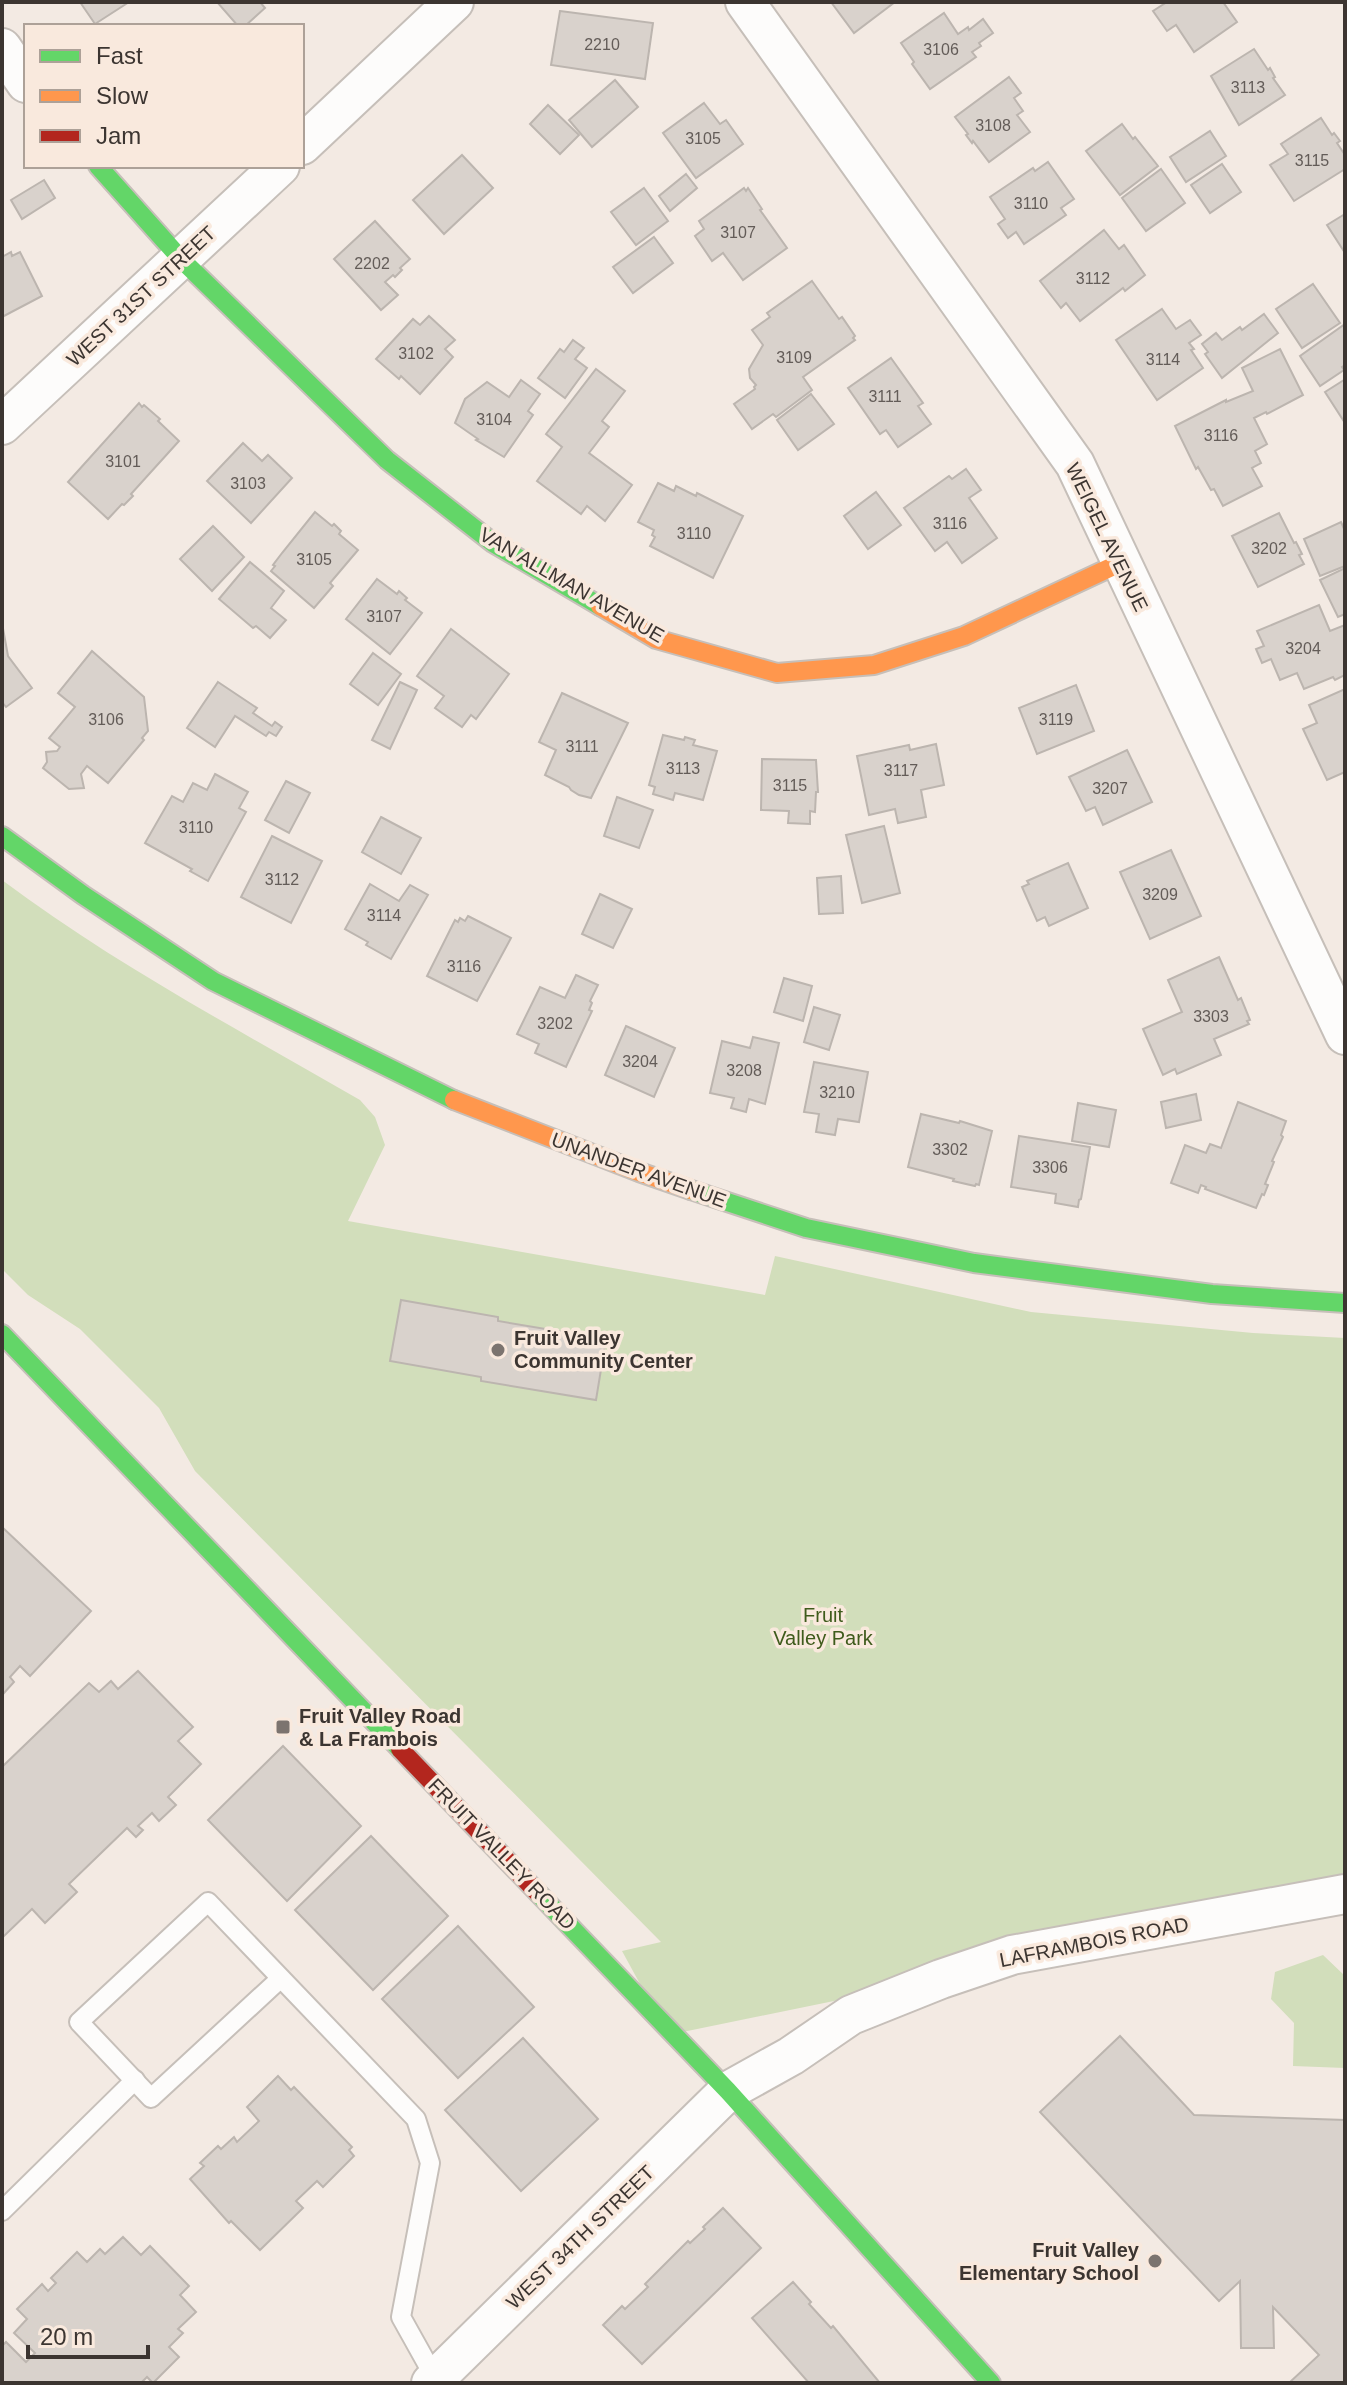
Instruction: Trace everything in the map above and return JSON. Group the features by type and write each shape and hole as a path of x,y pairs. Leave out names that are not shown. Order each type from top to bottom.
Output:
{"street":[{"path":"304,143 454,2"},
{"name":"WEIGEL AVENUE","path":"745,2 1075,464 1345,1035"},
{"path":"2,48 24,80"},
{"name":"VAN ALLMAN AVENUE","path":"100,168 181,259 387,460 493,543 656,639 777,673 874,665 964,636 1120,563"},
{"name":"WEST 31ST STREET","path":"2,425 278,168"},
{"name":"UNANDER AVENUE","path":"2,836 83,895 213,981 460,1103 639,1172 806,1228 974,1263 1212,1294 1345,1303"},
{"name":"FRUIT VALLEY ROAD","path":"2,1334 728,2091 991,2383"},
{"name":"LAFRAMBOIS ROAD","path":"728,2091 791,2056 851,2015 1012,1955 1345,1894"},
{"name":"WEST 34TH STREET","path":"433,2381 728,2091"}],"lane":[{"path":"281,1978 151,2098 79,2022 208,1902 281,1978 416,2119 430,2163 401,2317 433,2381"},
{"path":"2,2211 135,2080"}],"green space":[{"name":"Fruit Valley Park","path":"2,880 133,968 360,1100 375,1117 385,1145 348,1221 765,1295 775,1256 1031,1312 1253,1333 1345,1338 1345,1896 668,2035 622,1951 661,1942 195,1471 159,1408 80,1329 28,1295 2,1269"},
{"path":"1323,1955 1345,1976 1345,2068 1293,2066 1294,2023 1271,1999 1275,1972"}],"building":[{"path":"80,2 129,2 95,24"},
{"path":"217,2 260,2 265,8 247,24 236,24"},
{"path":"831,2 895,2 854,33"},
{"path":"1167,2 1223,2 1237,22 1194,52 1176,25 1167,31 1153,11"},
{"path":"560,11 653,23 645,79 551,65"},
{"path":"944,13 958,34 983,19 993,33 972,52 976,57 930,89 901,43"},
{"path":"1254,49 1268,70 1270,68 1285,95 1239,125 1211,76"},
{"path":"1009,77 1021,93 1014,98 1023,111 1017,115 1030,132 989,162 955,117"},
{"path":"615,80 638,107 592,147 569,120"},
{"path":"704,103 720,124 726,120 743,144 696,178 663,133"},
{"path":"548,105 579,135 560,154 530,124"},
{"path":"1321,118 1340,141 1337,143 1345,155 1345,169 1294,201 1270,165 1288,154 1281,144"},
{"path":"1122,124 1158,166 1120,195 1086,151"},
{"path":"1210,131 1226,156 1186,182 1170,157"},
{"path":"462,155 493,188 444,234 413,200"},
{"path":"1048,162 1074,199 1061,208 1066,215 1024,244 1016,232 1008,238 998,224 1005,219 990,197 1033,168 1035,171"},
{"path":"1222,164 1241,192 1210,213 1191,185"},
{"path":"1161,169 1185,203 1146,231 1122,198"},
{"path":"686,174 697,188 670,211 659,196"},
{"path":"44,180 55,198 22,219 11,200"},
{"path":"644,188 668,221 636,245 611,212"},
{"path":"744,188 746,191 748,188 787,248 743,280 723,253 712,261 695,236 704,229 699,221"},
{"path":"1345,214 1345,253 1327,225"},
{"path":"375,221 410,259 395,277 393,275 385,282 398,295 381,310 334,259"},
{"path":"1104,230 1119,249 1124,245 1145,275 1080,321 1066,303 1061,308 1040,281"},
{"path":"654,237 673,263 633,293 613,267"},
{"path":"11,252 12,256 20,252 42,296 2,317 2,257"},
{"path":"812,281 839,319 842,317 855,340 803,377 812,390 776,417 773,414 752,429 734,404 756,385 750,378 749,369 763,345 752,330 770,317 767,313"},
{"path":"1313,284 1340,323 1302,348 1276,309"},
{"path":"1162,309 1176,329 1190,320 1201,335 1189,343 1203,368 1157,400 1116,340"},
{"path":"1264,314 1278,333 1222,378 1205,354 1208,352 1202,344 1216,333 1222,340"},
{"path":"429,316 455,340 445,349 453,357 420,394 376,359 413,319 420,325"},
{"path":"1345,324 1344,370 1320,386 1300,356"},
{"path":"573,340 584,348 575,359 587,368 565,398 538,378 560,349 564,352"},
{"path":"1280,349 1303,395 1254,418 1267,444 1255,451 1261,463 1252,468 1262,486 1223,506 1198,467 1196,469 1175,426 1226,400 1253,391 1242,368"},
{"path":"891,358 923,403 918,406 931,424 898,447 886,430 880,434 848,388"},
{"path":"596,369 625,391 602,421 609,427 589,453 632,485 605,521 587,506 581,514 537,481 562,447 546,434"},
{"path":"521,380 540,394 528,411 533,415 504,457 455,423 465,399 487,382 509,397"},
{"path":"1345,381 1345,423 1325,392"},
{"path":"811,394 834,424 798,450 777,420"},
{"path":"139,403 160,419 158,421 179,441 131,494 133,496 108,519 68,482"},
{"path":"243,443 262,461 268,455 292,478 251,523 207,481"},
{"path":"966,469 981,490 969,498 997,538 962,563 947,542 935,551 904,508 949,476 952,479"},
{"path":"658,483 674,491 676,486 696,496 697,493 743,516 713,578 650,546 655,537 652,535 654,530 638,522"},
{"path":"876,492 901,525 868,549 844,516"},
{"path":"315,512 332,526 334,524 341,531 339,534 358,550 314,608 271,571"},
{"path":"1279,513 1302,554 1299,555 1304,564 1258,587 1232,536"},
{"path":"1341,522 1345,531 1345,566 1320,576 1304,539"},
{"path":"213,526 244,557 212,591 180,559"},
{"path":"250,562 284,591 271,608 286,620 270,638 219,599"},
{"path":"1345,568 1345,614 1338,617 1320,580"},
{"path":"377,579 397,594 399,591 422,613 390,654 346,619"},
{"path":"1319,605 1330,631 1345,625 1345,675 1304,689 1297,673 1280,680 1271,659 1262,663 1256,649 1264,646 1257,631"},
{"path":"2,623 8,656 32,688 6,707 2,702"},
{"path":"451,629 509,674 476,719 471,715 462,727 435,708 444,696 417,676"},
{"path":"92,651 144,697 148,731 108,783 87,766 81,774 84,788 69,789 43,768 47,762 46,752 57,751 60,747 49,738 75,707 58,693"},
{"path":"373,653 401,674 378,705 350,684"},
{"path":"218,682 257,708 253,713 272,726 275,722 282,727 276,736 269,732 266,736 235,716 215,747 187,728"},
{"path":"400,682 417,690 390,749 372,740"},
{"path":"1076,685 1094,731 1037,754 1019,708"},
{"path":"1345,689 1345,772 1327,780 1303,729 1317,723 1309,705"},
{"path":"562,693 628,723 591,798 579,795 545,775 556,750 539,742"},
{"path":"663,735 684,740 685,737 695,740 693,745 717,751 703,800 675,793 673,800 653,794 655,787 649,785"},
{"path":"936,744 944,785 921,790 926,817 898,823 895,809 869,815 857,756 909,745 910,750"},
{"path":"1127,750 1152,802 1103,825 1095,807 1086,811 1069,777"},
{"path":"762,759 816,760 818,792 815,812 810,811 810,824 788,823 789,811 761,810"},
{"path":"215,774 248,792 239,808 246,812 208,881 145,843 172,796 183,802 193,783 207,790"},
{"path":"286,781 310,793 289,833 265,820"},
{"path":"617,797 653,810 639,848 604,836"},
{"path":"381,817 421,838 401,874 362,852"},
{"path":"884,826 900,893 862,903 846,835"},
{"path":"272,836 322,861 291,923 241,897"},
{"path":"1171,850 1201,916 1150,939 1120,872"},
{"path":"1068,863 1088,908 1049,926 1045,917 1037,921 1022,887 1029,884 1027,881"},
{"path":"841,876 843,913 819,914 817,878"},
{"path":"370,884 399,901 410,885 428,895 391,959 345,929"},
{"path":"600,894 632,909 613,948 582,934"},
{"path":"468,916 511,938 477,1001 427,976 455,920 458,922 460,918 465,921"},
{"path":"1219,957 1238,1000 1241,998 1249,1024 1214,1039 1221,1055 1177,1074 1175,1069 1163,1075 1143,1029 1182,1012 1168,980"},
{"path":"576,975 598,985 590,1001 589,1010 592,1011 566,1067 535,1053 539,1044 517,1034 540,987 565,998"},
{"path":"784,978 812,986 803,1021 774,1012"},
{"path":"814,1007 840,1015 829,1050 804,1042"},
{"path":"626,1026 675,1048 654,1097 605,1075"},
{"path":"753,1037 779,1043 765,1104 749,1099 746,1112 731,1108 734,1098 710,1093 722,1041 750,1048"},
{"path":"814,1062 868,1072 859,1122 838,1119 835,1135 816,1132 819,1114 804,1112"},
{"path":"1196,1094 1201,1120 1166,1128 1161,1102"},
{"path":"1238,1102 1286,1121 1265,1184 1268,1185 1256,1208 1201,1185 1198,1193 1171,1183 1185,1145 1206,1153 1210,1144 1221,1148"},
{"path":"1078,1103 1116,1110 1109,1147 1072,1141"},
{"path":"921,1114 992,1131 979,1185 953,1181 908,1167"},
{"path":"1019,1136 1090,1147 1078,1207 1055,1203 1056,1194 1011,1187"},
{"name":"Fruit Valley Community Center","path":"401,1300 498,1317 498,1321 606,1339 596,1400 481,1381 481,1377 390,1361"},
{"path":"2,1527 91,1611 30,1676 20,1666 10,1677 14,1682 4,1693 2,1691"},
{"path":"138,1671 193,1727 178,1741 201,1764 168,1797 176,1805 159,1821 152,1813 138,1826 143,1830 136,1837 127,1828 69,1884 77,1892 45,1923 32,1909 2,1938 2,1767 89,1683 99,1692 111,1681 118,1689"},
{"path":"283,1746 361,1826 287,1901 208,1820"},
{"path":"371,1836 448,1916 373,1990 295,1910"},
{"path":"458,1926 534,2007 458,2078 382,1999"},
{"path":"1120,2036 1194,2115 1345,2120 1345,2383 1289,2383 1319,2355 1273,2307 1274,2348 1241,2348 1240,2281 1219,2301 1040,2112"},
{"path":"523,2038 598,2119 521,2191 445,2110"},
{"path":"278,2076 291,2090 294,2087 352,2147 349,2150 354,2156 323,2187 317,2181 296,2201 303,2208 260,2250 231,2221 229,2223 190,2179 204,2166 200,2163 218,2146 221,2149 234,2137 237,2142 259,2121 247,2107"},
{"path":"723,2208 761,2248 642,2364 603,2325 648,2287 645,2284 688,2241 690,2243 705,2229 703,2227"},
{"path":"123,2237 141,2255 150,2246 189,2286 180,2295 196,2312 178,2329 183,2333 169,2347 179,2357 153,2383 147,2377 141,2383 2,2383 2,2346 6,2342 26,2362 35,2353 14,2333 27,2319 17,2309 42,2284 48,2291 56,2283 51,2278 77,2252 87,2262 100,2249 105,2254"},
{"path":"793,2282 880,2383 809,2383 752,2318"}],"traffic: fast":[{"path":"100,168 181,259 387,460 493,543 600,606"},
{"path":"2,836 83,895 213,981 454,1100"},
{"path":"691,1190 806,1228 974,1263 1212,1294 1345,1303"},
{"path":"2,1334 400,1749"},
{"path":"538,1893 728,2091 991,2383"}],"traffic: slow":[{"path":"600,606 656,639 777,673 874,665 964,636 1120,563"},
{"path":"454,1100 691,1190"}],"traffic: jam":[{"path":"400,1749 538,1893"}],"place":[{"name":"Fruit Valley Community Center","path":"498,1350"},
{"name":"Fruit Valley Road & La Frambois","path":"283,1727"},
{"name":"Fruit Valley Elementary School","path":"1155,2261"}]}
